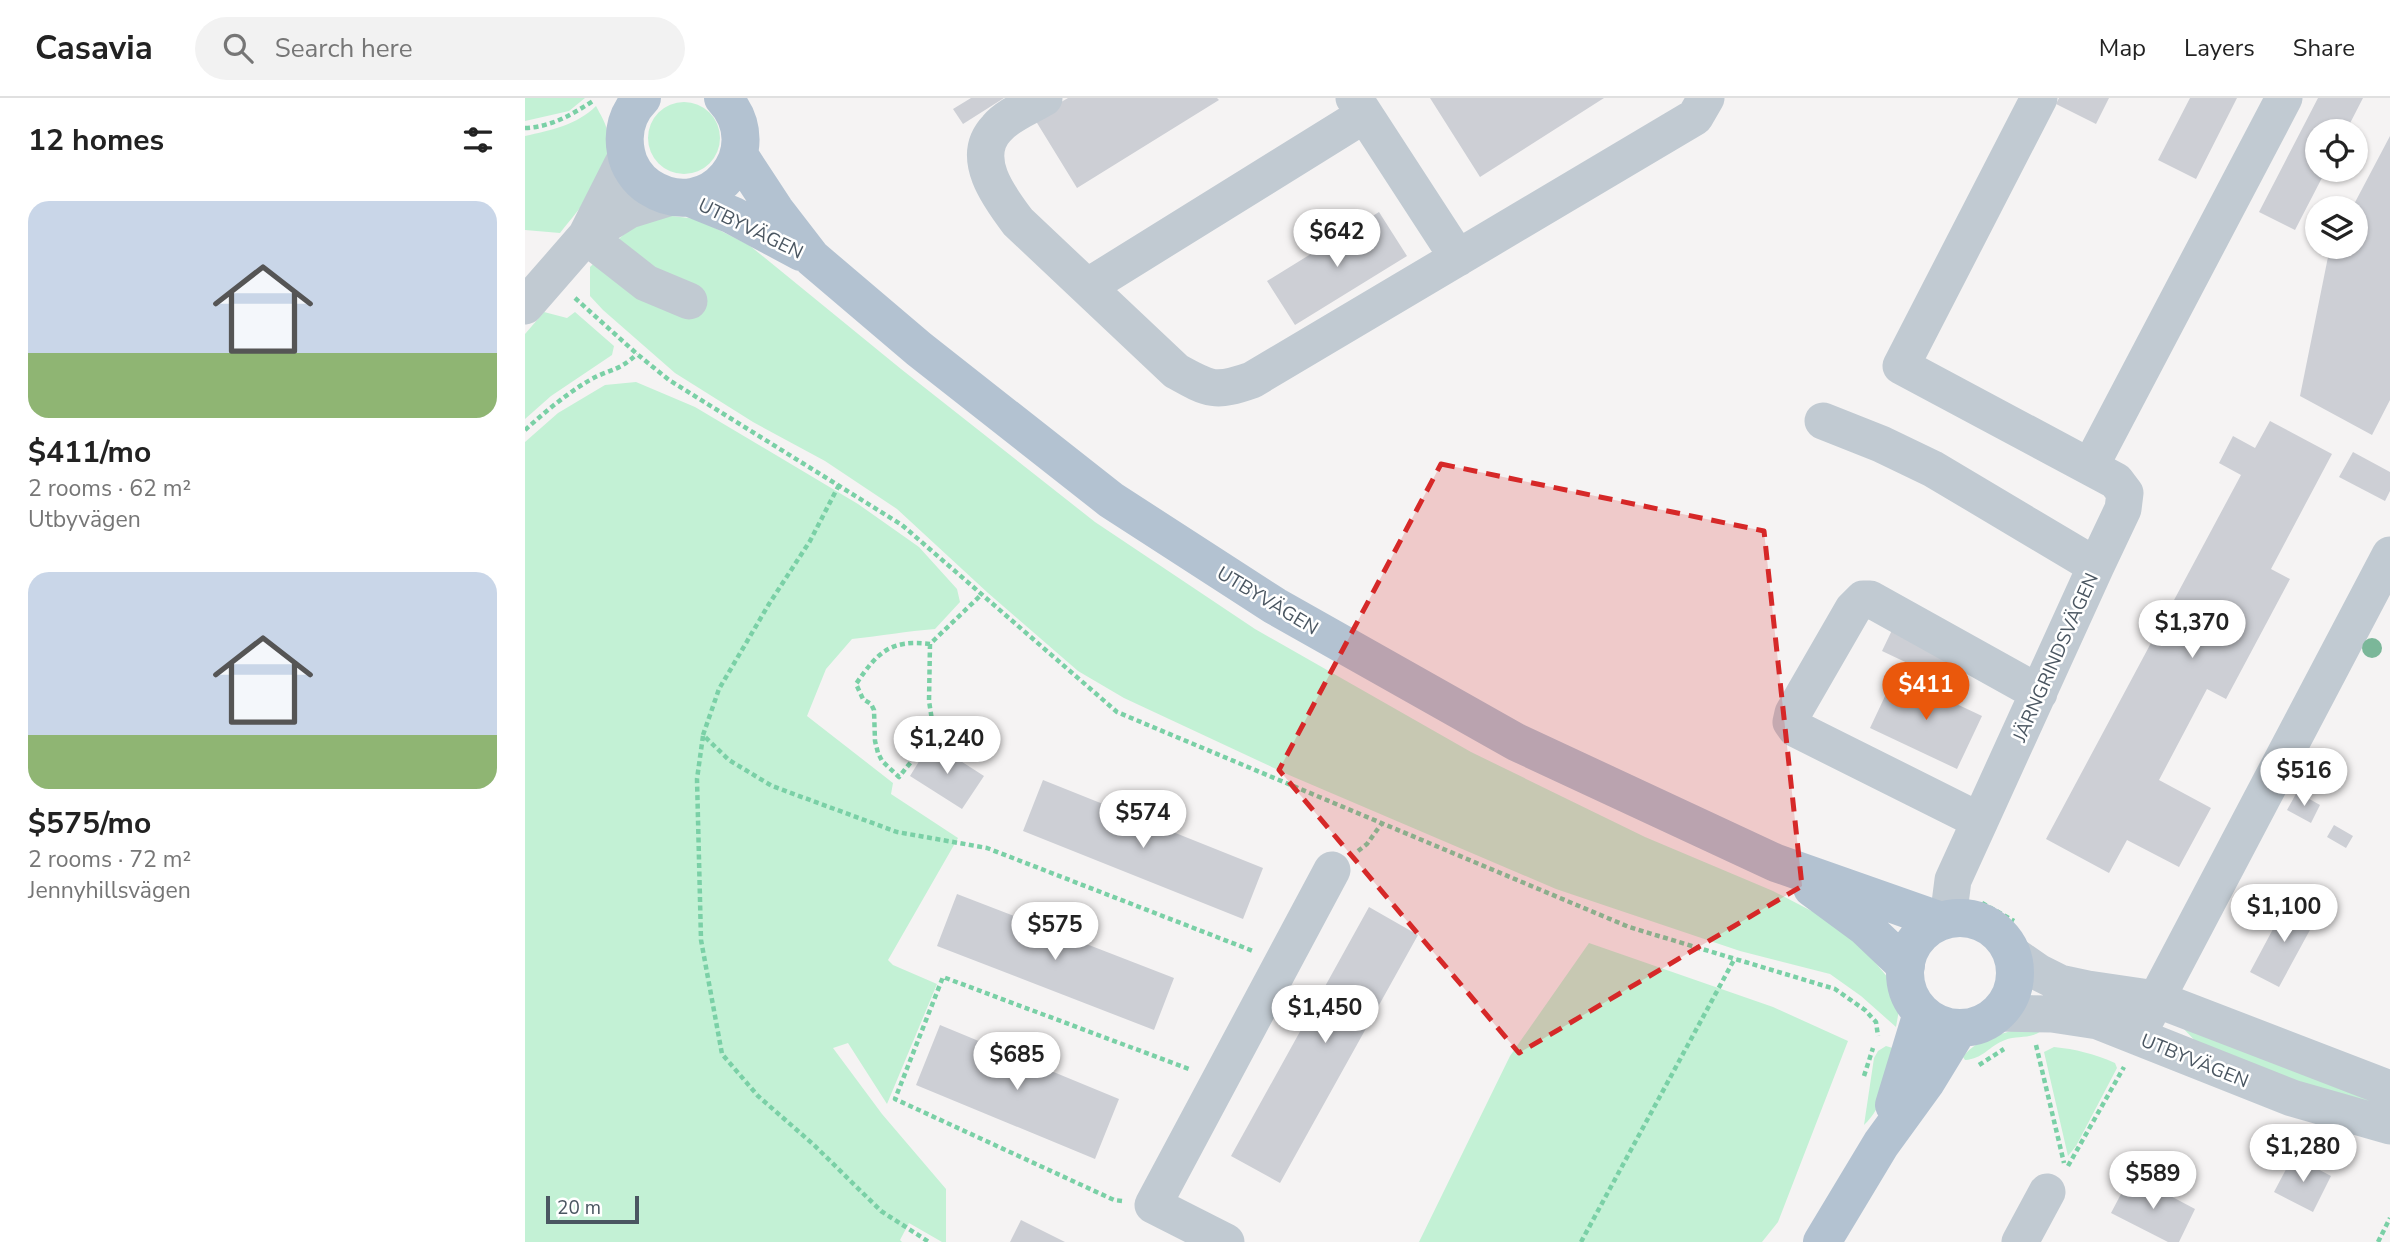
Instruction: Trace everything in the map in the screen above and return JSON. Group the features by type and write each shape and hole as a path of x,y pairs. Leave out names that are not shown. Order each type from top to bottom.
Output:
{"main road":[{"name":"UTBYVÄGEN","path":"612,110 633,171 643,183 656,192 680,197 732,215 812,258 919,349 1111,500 1275,606 1516,742 1776,863 1945,920 1971,919 1992,928 2007,944 2012,954"},
{"name":"UTBYVÄGEN","path":"680,197 706,193 721,184 732,171 736,117"},
{"name":"UTBYVÄGEN","path":"736,117 775,209 812,258"},
{"name":"UTBYVÄGEN","path":"1776,863 1865,927 1906,966"},
{"path":"1881,1144 1918,1030 1905,976 1906,966 1915,942 1926,929 1945,920"},
{"path":"1998,1013 2014,986 2015,964 2012,954"},
{"name":"UTBYVÄGEN","path":"1959,1028 1980,1024 1998,1013"},
{"path":"1822,1242 1881,1144 1926,1082 1959,1028 1939,1024 1918,1030"}],"street":[{"path":"1044,98 997,127 986,144 985,159 991,180 1003,202 1018,222 1176,371 1202,385 1226,389 1252,380 1695,117 1706,98"},
{"path":"2039,98 1901,366 2116,481 2125,493 2123,509 2097,566"},
{"path":"2090,467 2284,98"},
{"path":"1087,287 1359,106 1458,257"},
{"path":"586,236 612,110"},
{"path":"525,306 586,236 629,211 680,197"},
{"path":"586,236 646,283 689,301"},
{"name":"JÄRNGRINDSVÄGEN","path":"1823,421 1881,443 1933,469 2097,566 1953,880 1945,920"},
{"path":"2133,1048 2156,999 2382,589 2390,555"},
{"path":"1980,821 1796,729 1791,722 1793,713 1853,609 1863,599 1870,599 2039,693"},
{"path":"1226,1242 1153,1205 1332,870"},
{"name":"UTBYVÄGEN","path":"2012,954 2060,983 2156,999 2390,1089"},
{"name":"UTBYVÄGEN","path":"1998,1013 2052,1014 2086,1019 2133,1048 2390,1126"},
{"path":"2020,1242 2047,1192"}],"path":[{"path":"525,128 539,127 567,117 612,110"},
{"path":"569,293 669,380 902,525 1117,712 1629,927 1835,989 1865,1010 1875,1022 1878,1038 1918,1030"},
{"path":"525,430 555,403 592,379 623,367 637,354"},
{"path":"839,485 810,541 719,689 703,735 697,779 701,940 722,1054 758,1096 814,1145 881,1211 929,1242"},
{"path":"930,644 897,644 875,657 856,684 863,699 871,704 874,710 878,753 899,777 934,733 929,701 930,644 982,594"},
{"path":"703,735 729,760 772,786 897,832 987,848 1282,962"},
{"path":"1581,1242 1735,958"},
{"path":"1153,1205 1114,1200 895,1099 943,977 1219,1081"},
{"path":"2035,1040 2066,1170 2133,1048"},
{"path":"2378,1242 2390,1218"}],"highlighted area":[{"path":"1441,464 1764,531 1802,886 1519,1053 1279,770"}],"green space":[{"path":"525,98 585,98 569,111 525,121"},
{"path":"684,102 704,108 714,118 720,138 714,158 704,168 684,174 664,168 654,158 648,138 654,118 664,108"},
{"path":"596,106 606,128 608,146 606,160 595,186 560,233 525,230 525,136 572,122"},
{"path":"655,214 697,219 749,245 1095,522 1255,629 1471,752 1645,837 1773,891 1848,930 1889,979 1899,1010 1896,1027 1861,996 1830,974 1740,951 1556,889 1289,775 1124,698 1078,671 897,509 825,461 753,422 675,373 590,296 590,267 623,235"},
{"path":"544,312 567,318 575,312 614,346 612,355 551,396 525,419 525,334"},
{"path":"636,382 695,407 858,504 919,547 957,589 960,602 935,629 852,639 826,669 807,716 893,783 891,794 958,838 888,960 893,965 937,984 887,1104 848,1043 833,1048 882,1114 946,1189 946,1242 909,1223 900,1240 902,1242 525,1242 525,442 558,413 605,385"},
{"path":"1589,943 1773,1007 1848,1041 1778,1222 1762,1242 1419,1242 1510,1056"},
{"path":"2036,1025 2042,1030 2038,1033 2005,1040 1971,1059 1965,1060 1963,1057 1987,1039"},
{"path":"2181,1026 2390,1101 2390,1116 2202,1048"},
{"path":"1886,1046 1896,1049 1888,1079 1881,1100 1864,1125 1874,1058 1878,1051"},
{"path":"2054,1047 2100,1057 2115,1063 2117,1068 2076,1146 2068,1156 2044,1052"}],"building":[{"path":"971,98 1004,98 963,124 953,109"},
{"path":"1068,98 1219,100 1077,188 1034,118"},
{"path":"1430,98 1604,98 1480,177"},
{"path":"2059,98 2109,98 2096,124 2056,104"},
{"path":"2190,98 2237,98 2196,179 2158,160"},
{"path":"2318,98 2363,98 2352,119 2307,119"},
{"path":"2305,123 2305,182 2320,182 2313,196 2305,196 2305,211 2295,230 2259,212"},
{"path":"2390,136 2390,400 2372,435 2300,396 2328,259 2368,259 2368,196 2358,196"},
{"path":"1379,212 1407,256 1295,325 1267,281"},
{"path":"2270,421 2332,454 2271,569 2290,579 2226,699 2207,689 2159,780 2211,808 2179,867 2127,840 2109,873 2046,839 2241,475 2219,463 2233,436 2255,448"},
{"path":"2353,452 2390,472 2390,491 2385,501 2339,477"},
{"path":"1895,624 1971,660 1958,687 1882,651"},
{"path":"1895,675 1982,716 1957,769 1870,728"},
{"path":"931,742 984,776 962,809 910,776"},
{"path":"1043,780 1263,868 1243,919 1023,831"},
{"path":"2297,792 2320,805 2311,823 2287,810"},
{"path":"2334,825 2353,836 2346,848 2327,837"},
{"path":"957,894 1174,978 1154,1030 937,946"},
{"path":"2288,901 2317,917 2279,987 2250,972"},
{"path":"1369,907 1418,935 1280,1183 1231,1156"},
{"path":"940,1025 1119,1099 1095,1159 916,1085"},
{"path":"2293,1156 2331,1176 2313,1212 2274,1192"},
{"path":"2131,1175 2195,1209 2179,1242 2168,1242 2111,1213"},
{"path":"1021,1220 1065,1242 1010,1242"}]}
